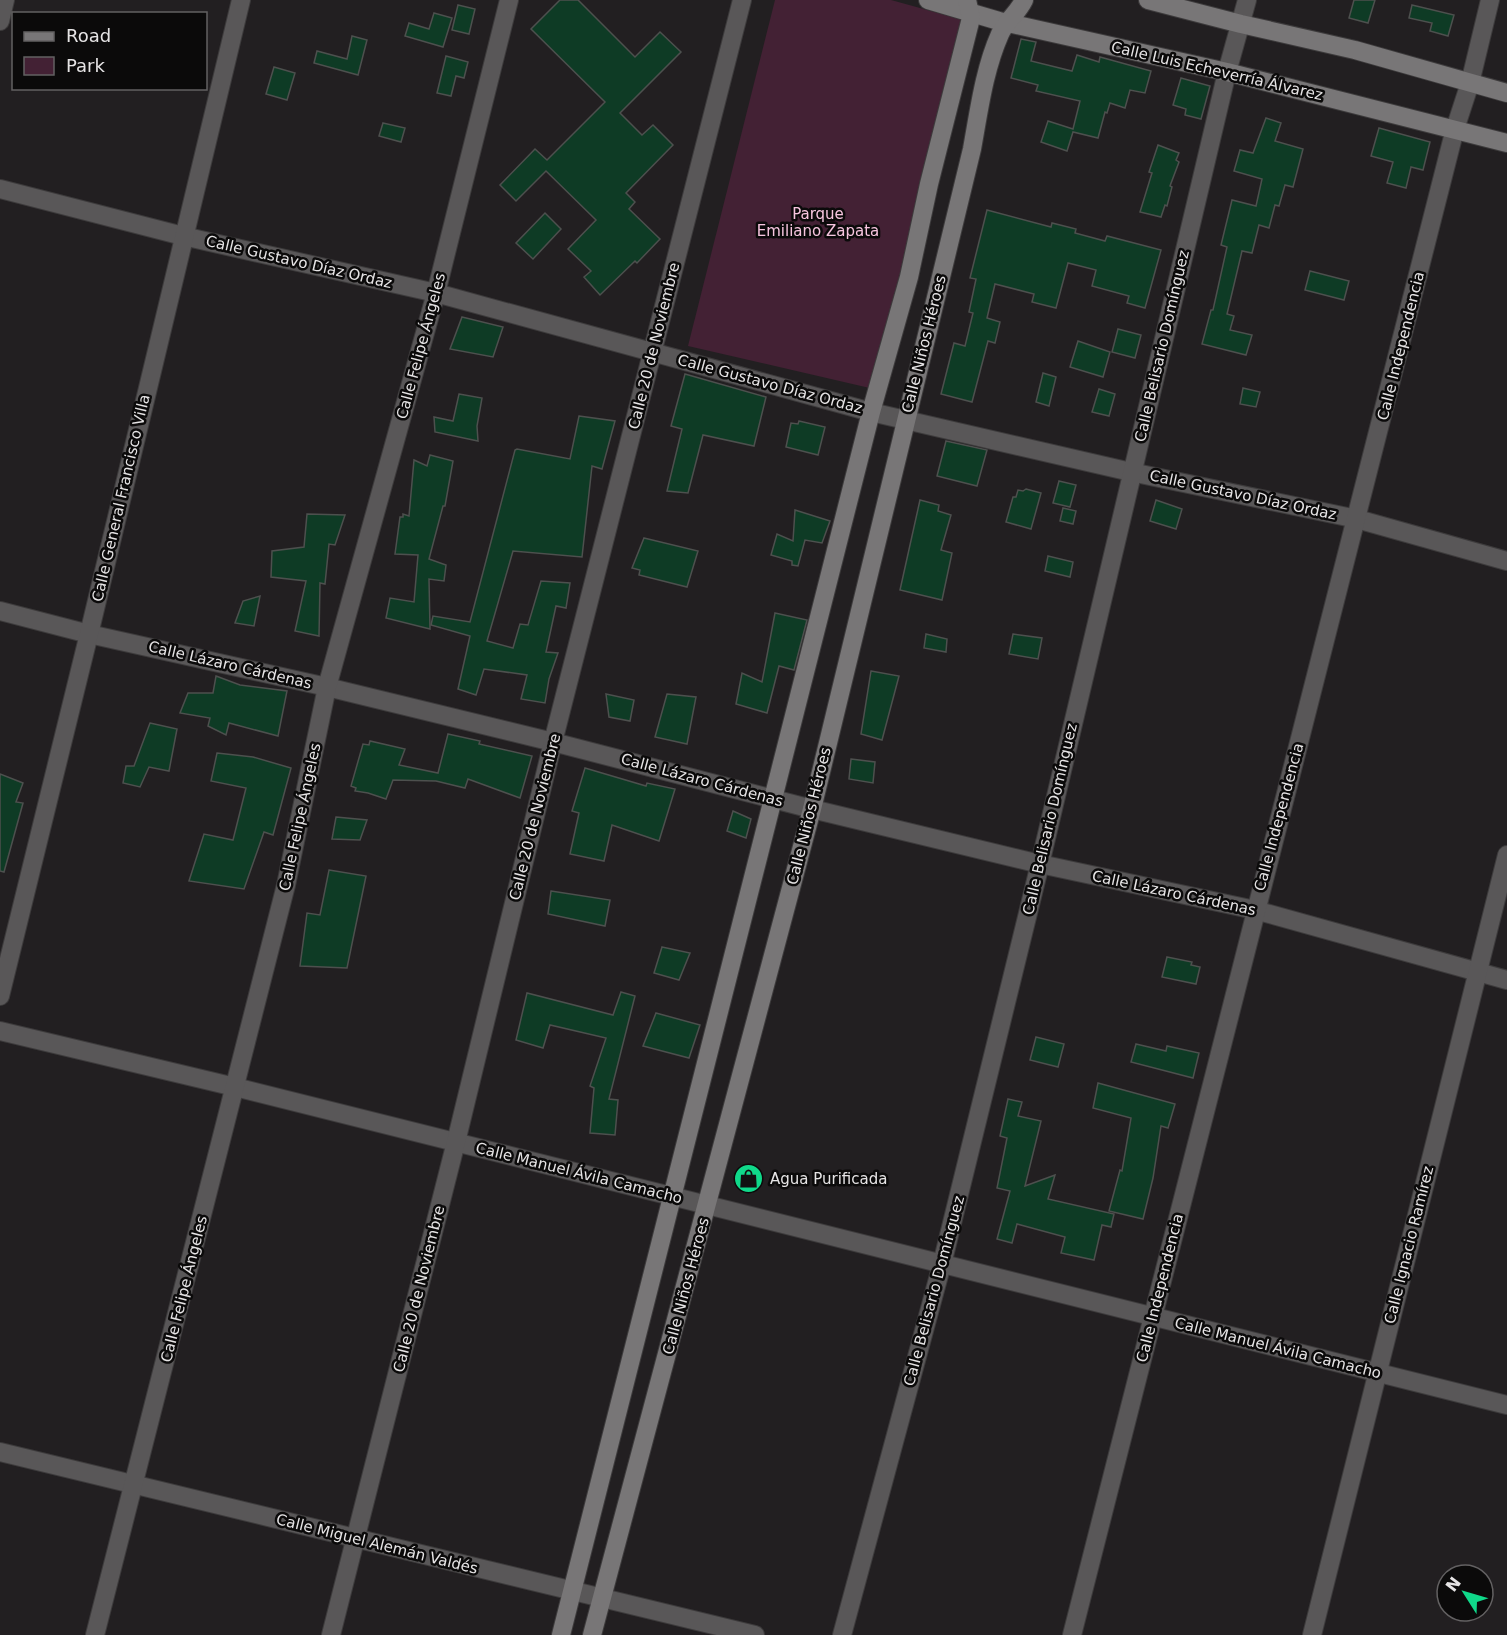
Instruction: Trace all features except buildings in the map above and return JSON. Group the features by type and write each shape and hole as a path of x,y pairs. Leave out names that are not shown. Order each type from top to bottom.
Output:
{"street":[{"path":"0,21 5,0"},
{"name":"Calle General Francisco Villa","path":"0,996 241,0"},
{"name":"Calle Felipe Ángeles","path":"95,1635 286,885 327,687 436,293 509,0"},
{"name":"Calle 20 de Noviembre","path":"331,1635 456,1142 553,742 742,0"},
{"name":"Calle Luis Echeverría Álvarez","path":"928,0 969,6 1006,22 1227,72 1507,143"},
{"name":"Calle Niños Héroes","path":"592,1635 812,809 972,149 987,75 1000,34 1006,22 1016,13 1024,0"},
{"path":"1148,0 1355,50 1507,93"},
{"name":"Calle Belisario Domínguez","path":"842,1635 942,1264 1040,864 1227,72 1248,0"},
{"name":"Calle Independencia","path":"1072,1635 1255,910 1490,0"},
{"name":"Calle Niños Héroes","path":"561,1635 871,412 909,277 969,6"},
{"name":"Calle Gustavo Díaz Ordaz","path":"0,189 183,236 436,293 871,412 1131,472 1357,519 1507,561"},
{"name":"Calle Lázaro Cárdenas","path":"0,611 89,634 327,687 1040,864 1255,910 1507,980"},
{"name":"Calle Ignacio Ramírez","path":"1312,1635 1507,855"},
{"name":"Calle Manuel Ávila Camacho","path":"0,1031 235,1087 1507,1405"},
{"name":"Calle Miguel Alemán Valdés","path":"0,1452 755,1635"}],"green space":[{"name":"Parque Emiliano Zapata","path":"775,0 891,0 967,21 874,389 688,346"}],"place":[{"name":"Agua Purificada","path":"749,1179"}]}
